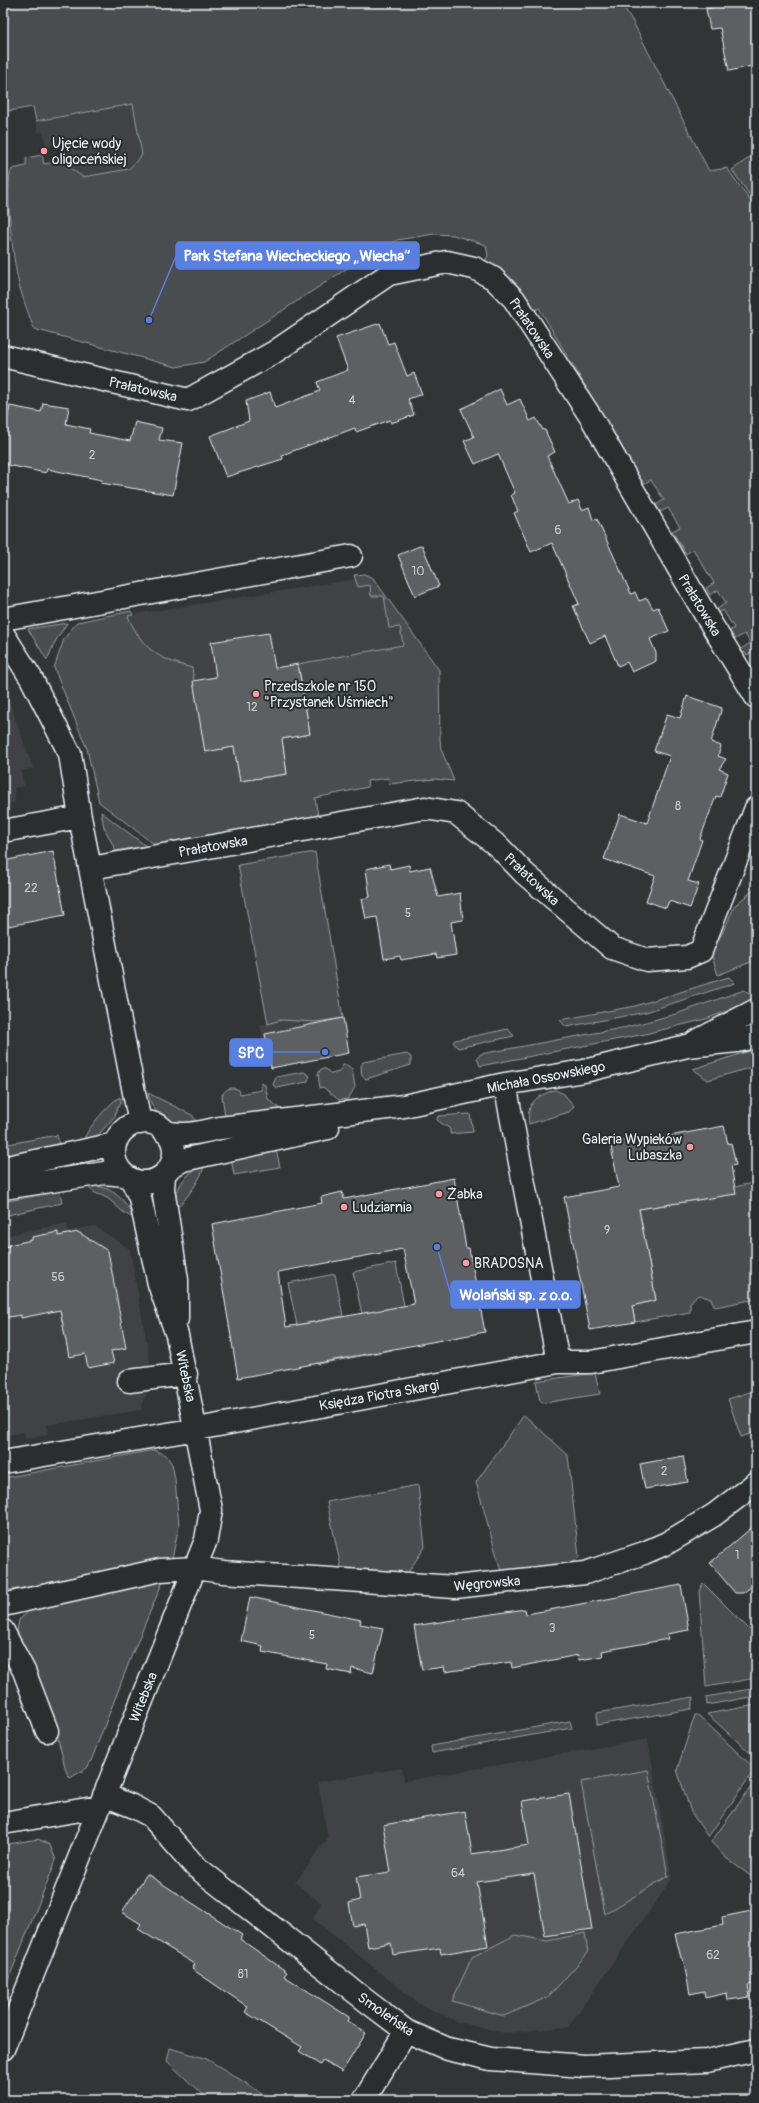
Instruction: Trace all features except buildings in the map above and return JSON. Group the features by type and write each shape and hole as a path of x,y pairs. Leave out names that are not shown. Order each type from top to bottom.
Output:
{"street":[{"name":"Prałatowska","path":"3,356 188,400 273,353 389,274 447,262 474,268 493,278 514,299 592,419 705,614 756,697"},
{"path":"3,619 351,556"},
{"path":"3,634 31,678 70,754 80,817 140,1123"},
{"name":"Prałatowska","path":"91,868 425,808 456,813 499,847 525,874 612,948 647,960 687,957 701,951 756,808"},
{"path":"3,830 80,817"},
{"name":"Michała Ossowskiego","path":"687,1046 756,1010"},
{"name":"Michała Ossowskiego","path":"165,1132 179,1135 190,1135 220,1128 404,1106 505,1084 584,1071 687,1046 737,1041 756,1037"},
{"path":"505,1084 558,1362"},
{"name":"Michała Ossowskiego","path":"167,1171 183,1160 380,1117 404,1106"},
{"path":"3,1188 105,1174 145,1182 158,1179 167,1171 174,1152 170,1138 165,1132 151,1123 140,1123 127,1128 118,1137 115,1144 114,1155 117,1166 128,1178"},
{"path":"3,1168 115,1144"},
{"name":"Witebska","path":"167,1171 163,1189 177,1280 177,1335"},
{"name":"Witebska","path":"3,2049 206,1540 211,1510 197,1429 177,1335 159,1284 140,1198 128,1178"},
{"name":"Księdza Piotra Skargi","path":"3,1462 197,1429 558,1362 591,1362 756,1332"},
{"path":"129,1381 186,1374"},
{"name":"Węgrowska","path":"3,1605 160,1570 195,1568 223,1572 455,1587 585,1573 644,1553 667,1543 714,1515 756,1483"},
{"path":"3,1631 24,1671 47,1731"},
{"path":"3,1823 102,1801"},
{"name":"Smoleńska","path":"102,1801 132,1806 151,1816 195,1866 406,2031 448,2049 491,2059 584,2066 707,2061 756,2050"},
{"path":"364,2100 406,2031"}],"shaded area":[{"path":"3,3 621,3 632,20 709,171 727,168 756,209 756,653 755,651 747,655 744,652 740,654 741,649 750,643 745,634 735,639 730,638 727,633 734,628 723,610 715,614 714,611 726,603 718,590 710,595 706,588 714,583 693,549 686,554 672,531 680,527 668,508 660,512 656,505 664,500 651,480 643,484 539,308 533,312 483,264 488,256 486,245 453,235 434,234 397,240 366,256 204,362 176,367 34,329 20,288 12,246 9,191 12,169 26,166 26,158 42,155 44,164 66,160 67,166 83,177 129,169 142,155 133,104 36,121 33,107 3,112"},
{"path":"133,104 142,156 129,169 83,177 67,166 63,144 46,147 43,132 38,133 36,121"},
{"path":"756,153 756,204 732,170"},
{"path":"364,574 373,578 439,670 441,749 454,781 435,779 389,784 388,778 367,781 368,787 315,798 318,816 155,845 99,802 87,749 54,668 64,639 77,622 131,611 133,615 128,616 133,627 145,645 152,651 170,661 192,668 205,751 234,747 240,781 287,774 282,739 310,734 306,709 301,710 302,687 298,664 403,645 400,627 389,628 384,596 371,596 370,585 358,587 354,575"},
{"name":"Przedszkole nr 150 \"Przystanek Uśmiech\"","path":"356,579 370,585 384,595 389,628 400,627 403,646 394,777 135,821 127,615"},
{"path":"67,623 55,642 47,660 28,629"},
{"path":"3,684 33,768 21,771 24,786 14,788 15,803 3,805"},
{"path":"101,812 146,846 116,851 104,827"},
{"path":"315,852 343,1018 315,1022 281,1020 268,1024 238,865"},
{"path":"756,888 756,960 718,975 710,950 722,934 735,905"},
{"path":"729,977 735,983 646,1012 566,1027 560,1020 635,1006"},
{"path":"744,990 753,995 755,1000 706,1019 645,1034 480,1066 477,1058 481,1054 627,1027 676,1014"},
{"path":"343,1018 349,1053 271,1068 268,1064 260,1025 281,1020 315,1022"},
{"path":"508,1029 514,1036 458,1048 453,1042 455,1040"},
{"path":"756,1049 756,1066 708,1080 693,1069"},
{"path":"407,1054 411,1057 411,1065 366,1079 362,1076 361,1067 363,1062"},
{"path":"343,1065 347,1065 352,1069 355,1087 348,1099 339,1100 323,1087 320,1088 318,1074 321,1069 326,1069 331,1074 339,1072"},
{"path":"304,1072 310,1076 307,1082 277,1088 273,1085 276,1077"},
{"path":"261,1083 265,1085 268,1099 280,1109 278,1111 225,1117 222,1095 229,1088 239,1090 240,1094 261,1090"},
{"path":"555,1090 564,1094 574,1106 569,1112 529,1124 529,1111 534,1101 542,1095"},
{"path":"148,1093 192,1115 197,1122 180,1123 165,1119 155,1109"},
{"path":"120,1097 121,1103 117,1108 115,1116 94,1140 83,1142 88,1131 98,1117"},
{"path":"470,1114 473,1132 450,1134 450,1129 437,1120 438,1116"},
{"path":"57,1135 59,1143 54,1145 54,1147 3,1157 3,1145"},
{"path":"269,1148 277,1153 280,1167 234,1175 231,1158"},
{"path":"204,1165 201,1175 193,1188 175,1209 175,1201 182,1182 191,1173"},
{"path":"756,1182 756,1299 715,1307 711,1299 699,1295 690,1303 690,1312 635,1322 632,1306 656,1300 639,1209 735,1194 735,1187"},
{"path":"88,1186 103,1187 116,1194 126,1204 133,1217 123,1212 110,1200 94,1192"},
{"path":"60,1191 62,1203 3,1216 3,1202"},
{"path":"67,1223 68,1231 95,1226 130,1249 150,1362 151,1386 141,1405 142,1410 47,1425 48,1435 25,1439 24,1432 3,1436 3,1236"},
{"path":"396,1263 404,1306 385,1310 392,1350 319,1364 311,1324 362,1314 353,1272"},
{"path":"335,1274 343,1316 297,1325 288,1283"},
{"path":"595,1373 600,1394 543,1403 540,1401 536,1381"},
{"path":"756,1390 756,1432 741,1437 728,1399"},
{"path":"524,1415 568,1455 579,1557 568,1565 501,1571 476,1482"},
{"path":"154,1450 166,1455 172,1464 175,1479 179,1525 171,1564 10,1590 3,1587 3,1478"},
{"path":"418,1485 425,1547 406,1575 342,1572 327,1502"},
{"path":"163,1581 131,1657 91,1761 87,1768 70,1778 66,1771 53,1718 17,1632 19,1620 31,1609 54,1602"},
{"path":"703,1583 756,1636 756,1678 706,1687 699,1591"},
{"path":"756,1688 756,1696 707,1705 706,1697"},
{"path":"694,1697 691,1709 597,1725 597,1713"},
{"path":"756,1705 756,1758 707,1714"},
{"path":"695,1715 698,1715 755,1769 708,1837 691,1812 677,1770"},
{"path":"570,1721 572,1728 432,1753 431,1746"},
{"path":"648,1739 672,1879 568,2027 505,2033 458,2022 419,2004 313,1919 321,1903 295,1883 328,1838 318,1782 402,1768 404,1781"},
{"path":"648,1770 668,1876 605,1914 581,1782"},
{"path":"756,1780 756,1880 726,1858 711,1842"},
{"path":"38,1839 50,1845 56,1860 3,1993 3,1845"},
{"path":"585,1933 588,1953 548,1997 504,2016 452,2001 472,1957 515,1935 547,1941"},
{"path":"170,2048 207,2059 273,2100 208,2100 167,2061"}],"place":[{"name":"Ujęcie wody oligoceńskiej","path":"44,151"},
{"name":"Park Stefana Wiecheckiego „Wiecha”","path":"149,320"},
{"name":"Przedszkole nr 150 \"Przystanek Uśmiech\"","path":"256,694"},
{"name":"SPC","path":"325,1052"},
{"name":"Galeria Wypieków Lubaszka","path":"690,1147"},
{"name":"Żabka","path":"439,1194"},
{"name":"Ludziarnia","path":"344,1207"},
{"name":"Wolański sp. z o.o.","path":"437,1247"},
{"name":"BRADOSNA","path":"466,1263"}]}
